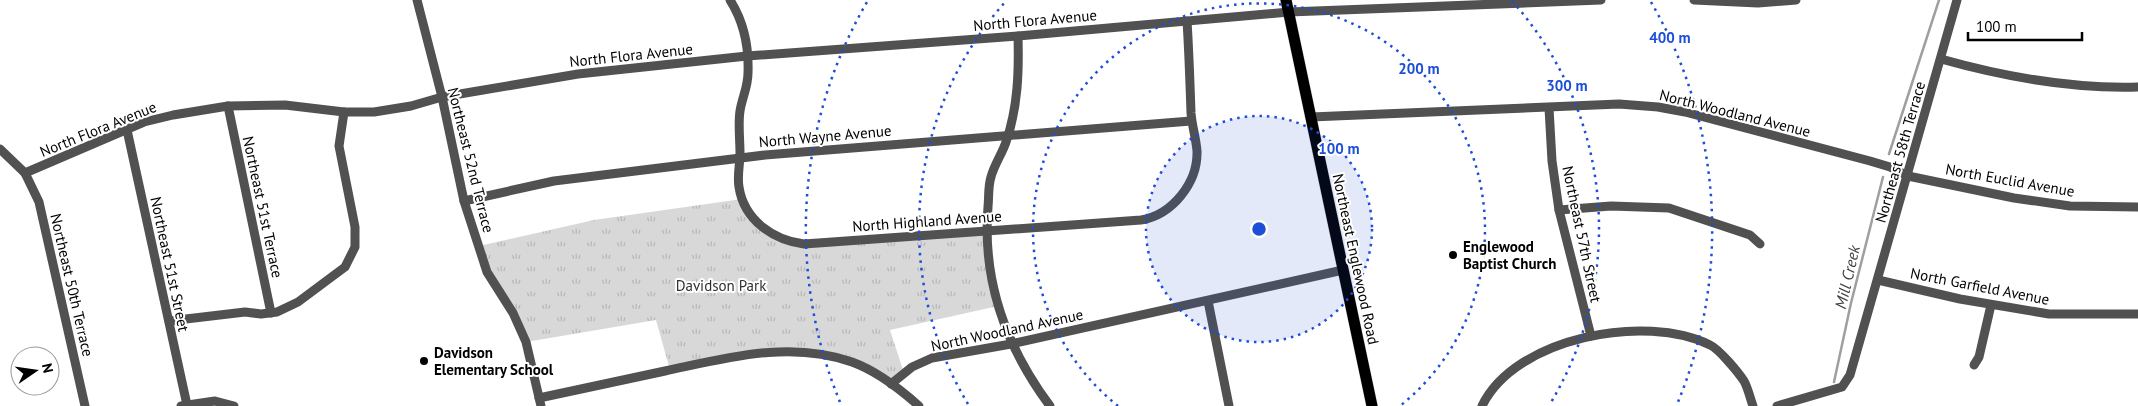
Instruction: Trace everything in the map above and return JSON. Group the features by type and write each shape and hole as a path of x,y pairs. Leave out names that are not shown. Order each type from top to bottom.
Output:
{"main road":[{"name":"Northeast Englewood Road","path":"1288,6 1372,406"}],"street":[{"name":"Northeast 52nd Terrace","path":"417,0 442,97 464,201 487,272 513,313 526,342 540,402"},
{"name":"North Highland Avenue","path":"730,0 742,22 747,56 748,81 740,110 739,189 746,208 763,227 784,240 814,244 1141,220 1157,215 1170,206 1187,187 1195,168 1197,152 1192,120 1187,21"},
{"path":"1288,6 1601,0"},
{"path":"1694,0 1735,3 1796,0"},
{"name":"Northeast 58th Terrace","path":"1777,406 1842,387 1850,376 1957,0"},
{"name":"North Flora Avenue","path":"0,149 25,173 144,122 228,106 285,105 344,112 384,110 411,106 442,97 578,74 747,56 1018,36 1187,21 1288,6"},
{"path":"1018,36 1019,77 1008,134 990,177 987,231 988,253 992,286 1011,344 1028,374 1050,406"},
{"path":"1940,59 2007,76 2040,82 2110,88 2138,87"},
{"name":"North Woodland Avenue","path":"1311,117 1619,104 1676,110 1870,161 1890,167 1908,176"},
{"name":"Northeast 51st Terrace","path":"228,106 271,313"},
{"name":"Northeast 57th Street","path":"1549,108 1552,161 1559,210 1592,336"},
{"path":"169,321 245,312 271,313 288,308 345,267 355,247 355,227 339,146 344,112"},
{"name":"North Wayne Avenue","path":"464,201 554,181 740,158 1192,120"},
{"name":"Northeast 51st Street","path":"127,130 169,321 184,405"},
{"name":"Northeast 50th Terrace","path":"25,173 39,202 85,406"},
{"name":"North Euclid Avenue","path":"1908,176 2042,203 2098,208 2138,207"},
{"path":"1559,210 1611,206 1669,208 1750,235 1760,244"},
{"name":"North Woodland Avenue","path":"891,384 912,367 932,358 1011,344 1343,270"},
{"name":"North Garfield Avenue","path":"1878,280 1991,305 2049,314 2138,314"},
{"path":"1208,301 1229,406"},
{"path":"1974,365 1979,357 1991,305"},
{"path":"1482,406 1494,385 1524,362 1556,345 1592,336 1633,331 1655,332 1684,337 1712,345 1744,381 1753,406"},
{"path":"540,402 747,354 766,352 815,354 847,360 891,384 919,406"},
{"path":"184,405 215,401 234,406"}],"green space":[{"name":"Davidson Park","path":"742,199 752,217 784,240 823,243 987,231 998,306 890,330 904,373 891,384 831,357 766,352 670,370 656,320 526,342 479,246 594,220"}],"waterway":[{"name":"Mill Creek","path":"1889,154 1939,0"},
{"name":"Mill Creek","path":"1834,382 1851,303 1883,177"}],"place":[{"name":"Englewood Baptist Church","path":"1453,255"},
{"name":"Davidson Elementary School","path":"424,361"}]}
